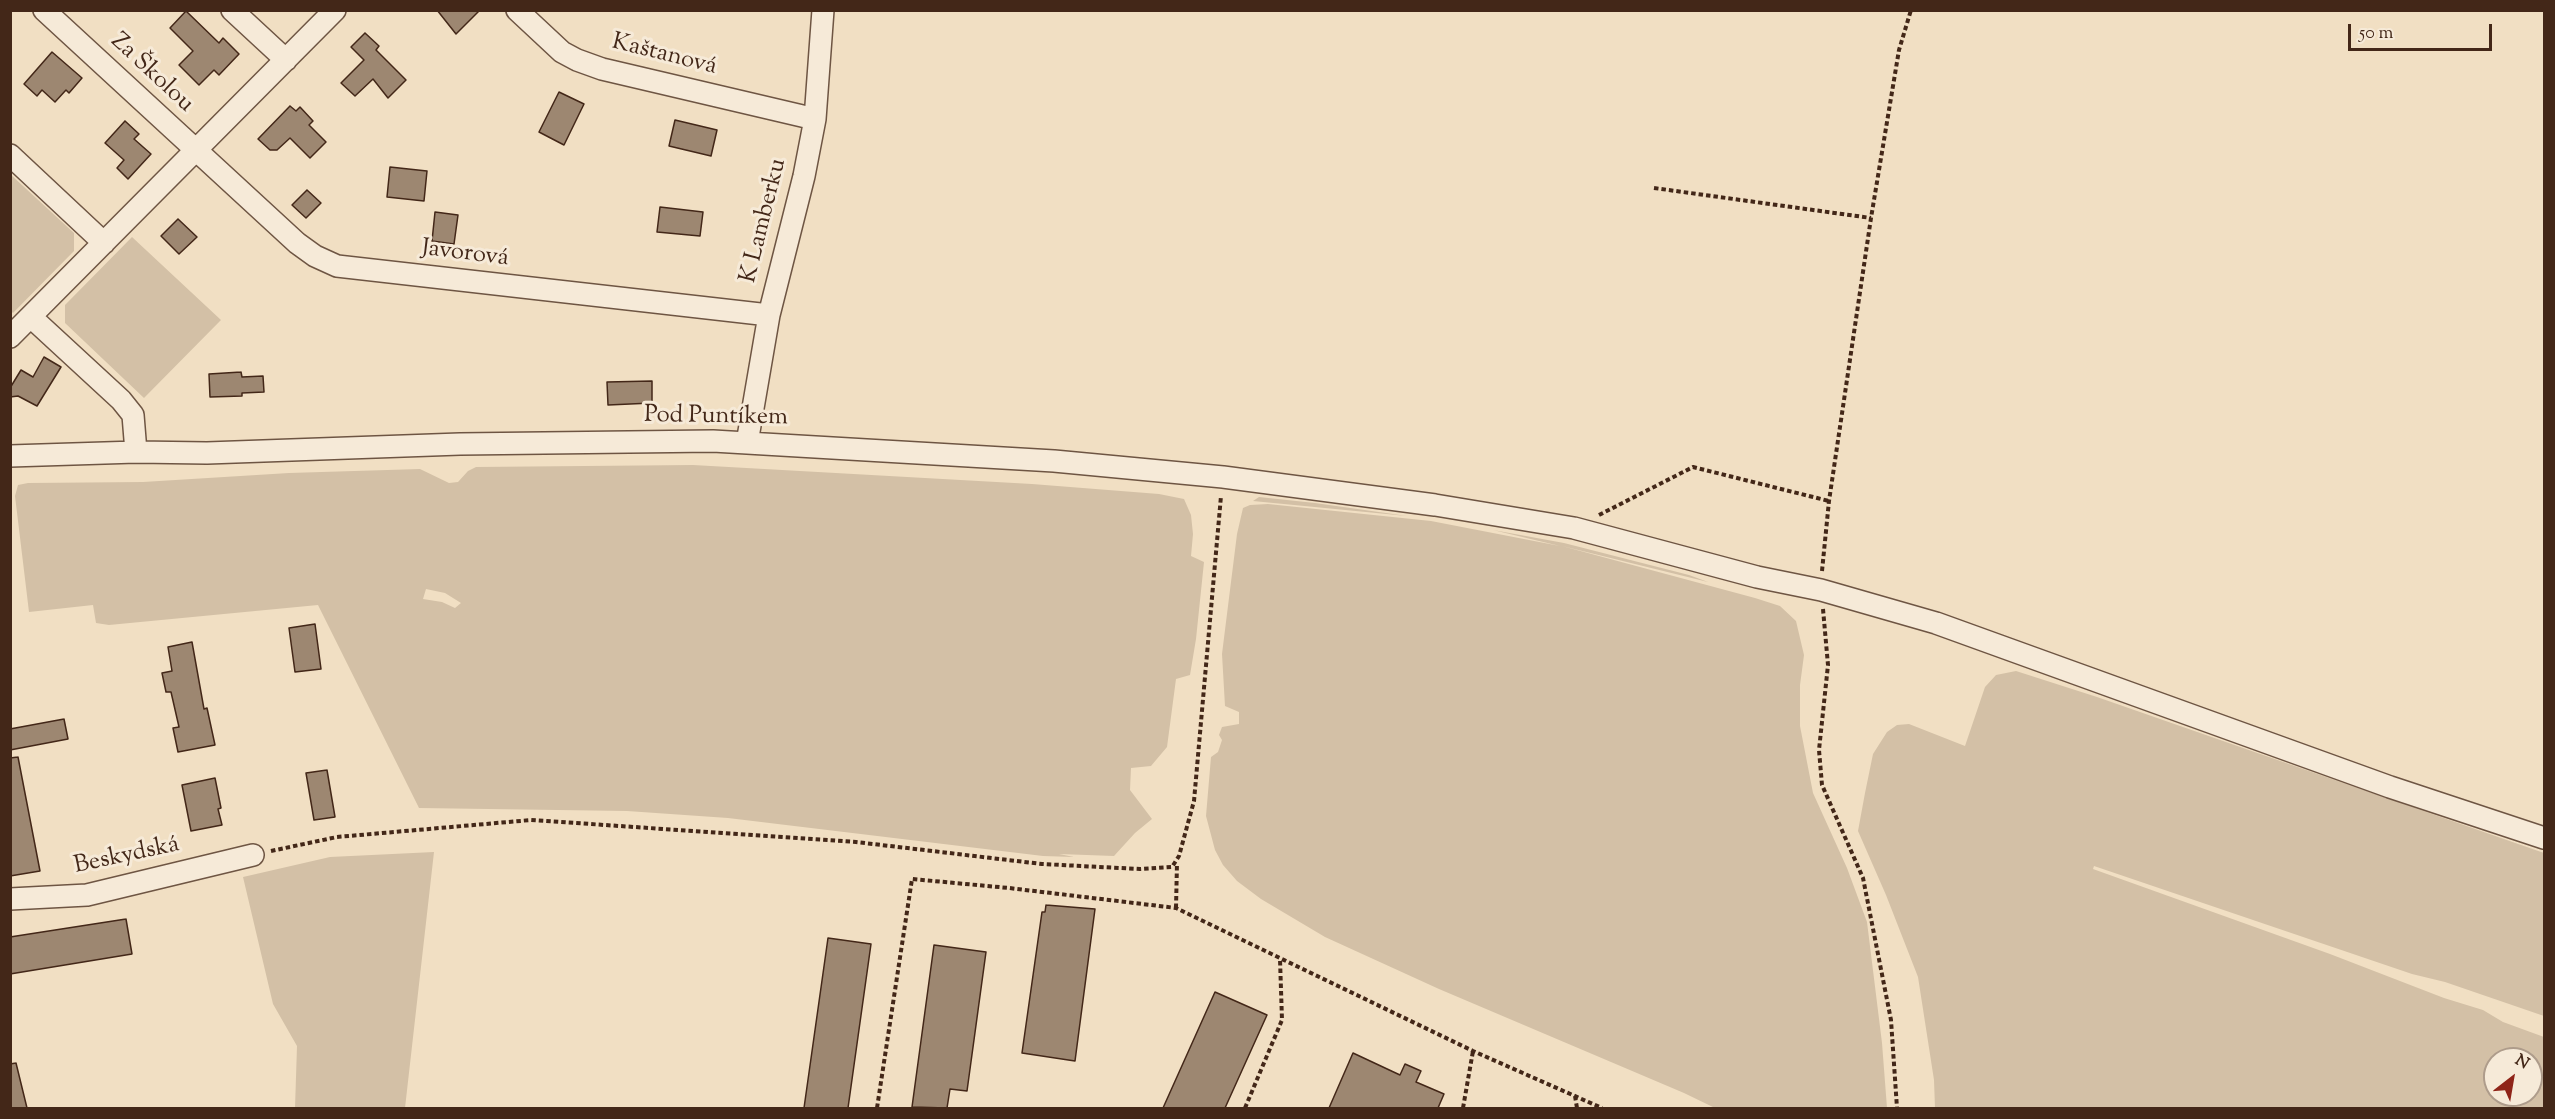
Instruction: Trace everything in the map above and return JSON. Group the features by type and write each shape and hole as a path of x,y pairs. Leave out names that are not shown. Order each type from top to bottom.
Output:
{"street":[{"name":"Za Školou","path":"44,10 196,150"},
{"path":"232,10 286,60"},
{"name":"Za Školou","path":"10,337 335,10"},
{"name":"Kaštanová","path":"517,10 550,42 577,60 602,69 815,119"},
{"name":"K Lamberku","path":"747,443 769,315 804,176 815,119 823,10"},
{"name":"Javorová","path":"196,150 297,243 315,256 337,266 769,315"},
{"path":"10,154 104,243"},
{"path":"10,456 136,452 133,415 121,400 31,317"},
{"name":"Pod Puntíkem","path":"136,452 207,453 460,444 713,441 1054,461 1223,477 1435,505 1574,528 1757,577 1821,590 1936,623 2390,787 2544,838"},
{"name":"Beskydská","path":"10,899 87,895 252,855"}],"path":[{"path":"1897,1108 1891,1020 1863,878 1822,785 1819,750 1828,665 1821,590 1829,501 1871,218 1899,50 1911,10"},
{"path":"1654,188 1871,218"},
{"path":"1574,528 1693,467 1829,501"},
{"path":"1176,908 1177,862 1194,801 1223,477"},
{"path":"252,855 337,837 531,820 856,842 1042,864 1152,869 1172,867 1177,862"},
{"path":"877,1108 912,879 1176,908 1473,1051 1602,1108"},
{"path":"1245,1108 1282,1020 1280,959"},
{"path":"1463,1108 1473,1051"},
{"path":"1575,1096 1577,1108"}],"shaded area":[{"path":"10,174 74,233 74,251 13,313 10,310"},
{"path":"132,237 221,320 144,398 65,323 65,305"},
{"path":"693,465 1032,484 1159,494 1184,499 1191,515 1193,534 1191,556 1204,562 1190,675 1176,679 1167,747 1151,766 1131,768 1130,790 1152,819 1135,833 1114,856 1059,854 1074,857 1043,856 728,818 627,811 419,808 318,605 109,625 96,623 93,605 29,612 15,496 18,485 143,482 289,473 420,469 449,483 458,482 468,471 476,467","holes":["426,589 445,593 461,603 455,608 442,602 423,599"]},
{"path":"1259,497 1315,503 1407,516 1253,501"},
{"path":"1268,504 1431,521 1560,546 1493,530 1564,543 1689,575 1708,582 1562,546 1780,606 1796,621 1804,655 1800,685 1800,726 1813,793 1847,868 1867,922 1882,1043 1887,1108 1715,1108 1439,989 1325,937 1261,899 1237,881 1223,865 1215,850 1206,816 1211,757 1218,752 1222,740 1219,735 1222,727 1239,724 1239,712 1225,706 1222,654 1237,534 1243,508 1250,505"},
{"path":"2016,671 2097,697 2544,853 2544,1016 2445,982 2412,974 2094,866 2093,869 2330,954 2444,998 2483,1010 2503,1022 2544,1037 2544,1108 1935,1108 1934,1080 1918,977 1858,831 1873,754 1887,732 1897,725 1909,724 1965,746 1985,687 1996,675"},
{"path":"434,852 405,1108 295,1108 297,1046 273,1004 243,877 330,857"}],"building":[{"path":"437,10 480,10 456,34"},
{"path":"186,11 219,43 223,38 239,54 219,75 214,70 199,85 179,65 193,51 170,28"},
{"path":"365,33 379,46 376,50 406,80 388,98 373,79 355,96 341,83 364,60 351,47"},
{"path":"52,52 82,78 69,93 66,90 55,102 42,90 37,96 24,84"},
{"path":"559,92 584,104 564,145 539,132"},
{"path":"290,106 296,111 300,107 313,121 309,125 326,142 310,158 290,138 277,150 270,150 258,139"},
{"path":"675,120 717,130 711,156 669,146"},
{"path":"125,121 139,134 134,139 151,154 128,179 117,168 124,160 105,143"},
{"path":"390,167 427,171 424,201 387,197"},
{"path":"307,190 321,203 306,218 292,205"},
{"path":"660,207 703,212 700,236 657,232"},
{"path":"435,212 458,215 454,244 432,241"},
{"path":"178,219 197,237 179,254 161,236"},
{"path":"44,357 61,367 37,406 18,396 10,397 10,388 21,370 33,377"},
{"path":"241,372 242,377 263,376 264,392 242,393 242,396 210,397 209,374"},
{"path":"652,381 652,403 608,405 607,382"},
{"path":"315,624 321,669 295,672 289,628"},
{"path":"192,642 204,709 207,708 215,745 178,752 173,728 179,727 171,692 166,692 162,673 172,671 168,647"},
{"path":"64,719 68,739 10,750 10,729"},
{"path":"18,757 40,871 10,876 10,758"},
{"path":"327,770 335,817 314,820 306,773"},
{"path":"215,778 222,825 191,831 182,785"},
{"path":"1046,905 1095,909 1075,1061 1022,1053 1042,912 1045,912"},
{"path":"126,919 132,954 10,974 10,937"},
{"path":"828,938 871,944 848,1108 804,1108"},
{"path":"934,945 986,952 967,1091 950,1089 947,1108 912,1107"},
{"path":"1215,992 1267,1015 1225,1108 1163,1108"},
{"path":"1353,1053 1400,1075 1405,1064 1421,1071 1416,1082 1444,1094 1438,1108 1329,1108"},
{"path":"16,1063 27,1108 10,1108 10,1064"}]}
